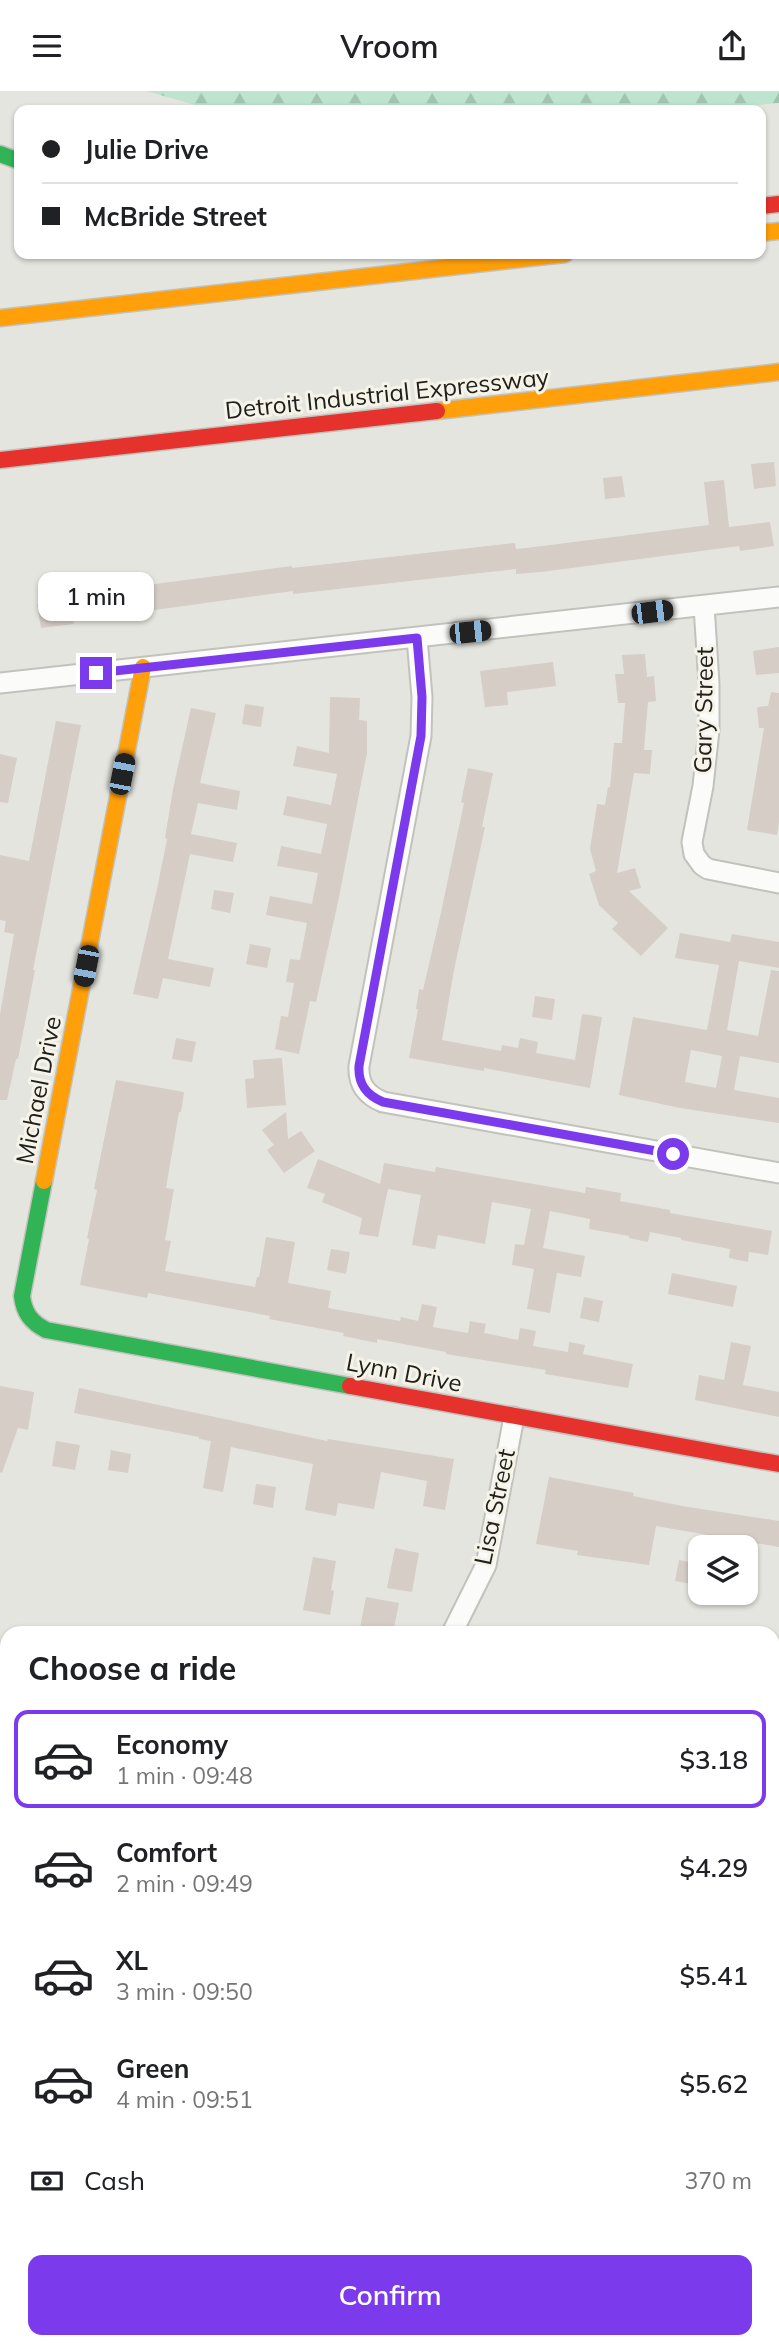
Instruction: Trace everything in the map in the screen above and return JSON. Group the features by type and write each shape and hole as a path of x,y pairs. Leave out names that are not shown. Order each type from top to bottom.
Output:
{"main road":[{"path":"0,318 521,259"},
{"name":"Detroit Industrial Expressway","path":"0,460 779,372"},
{"name":"Michael Drive","path":"26,1315 22,1296 144,667"},
{"name":"Lynn Drive","path":"26,1315 34,1324 47,1330 779,1464"}],"street":[{"path":"0,683 779,597"},
{"name":"Gary Street","path":"704,606 709,730 703,786 692,842 694,854 708,869 779,883"},
{"path":"417,638 422,697 421,736 359,1066 358,1076 368,1094 383,1102 779,1173"},
{"name":"Lisa Street","path":"456,1626 486,1565 514,1417"}],"green space":[{"path":"146,91 779,91 779,103 758,105 195,105"}],"building":[{"path":"774,462 776,486 754,489 751,464"},
{"path":"622,476 625,497 605,499 603,478"},
{"path":"724,480 729,527 770,522 774,546 740,551 739,546 541,572 516,574 516,569 293,594 293,591 126,614 125,610 73,617 74,624 41,628 37,604 88,597 87,589 125,584 125,588 292,566 515,543 516,549 526,548 709,525 704,482"},
{"path":"779,647 779,673 756,675 753,651"},
{"path":"645,654 647,677 654,676 656,701 648,702 644,750 652,750 650,774 634,773 617,873 635,868 641,888 629,891 668,928 641,956 612,929 618,923 599,905 589,874 596,871 590,849 597,804 605,805 608,787 610,788 614,743 622,743 625,703 618,703 615,674 624,674 622,655"},
{"path":"553,662 556,686 507,692 508,705 485,707 480,671"},
{"path":"771,692 779,693 777,835 747,830 764,728 759,728 757,707 768,706"},
{"path":"330,697 360,698 359,720 367,721 367,753 316,1002 310,1001 299,1054 275,1049 281,1016 288,1017 294,983 286,982 290,959 300,960 307,923 266,915 270,896 312,904 318,873 277,866 281,846 321,854 327,824 283,815 287,796 331,805 337,774 293,766 297,746 329,753"},
{"path":"245,704 264,707 261,727 242,724"},
{"path":"191,708 216,713 200,783 240,791 237,810 198,803 191,834 237,843 233,862 190,854 168,959 214,968 210,987 163,978 158,999 133,994 157,889 173,789"},
{"path":"56,721 81,725 18,1059 7,1100 0,1100 0,1014 14,934 4,932 6,921 0,920 0,855 29,861"},
{"path":"0,754 17,758 8,803 0,802"},
{"path":"468,768 493,773 482,827 485,827 442,1040 501,1051 502,1045 518,1048 520,1038 538,1042 536,1053 575,1060 582,1014 602,1017 590,1088 484,1068 484,1071 409,1058 419,989 423,990 440,917 464,803 461,802"},
{"path":"214,890 234,893 230,913 211,909"},
{"path":"680,933 730,942 732,934 779,942 779,968 739,961 727,1030 758,1036 771,970 779,971 779,1063 740,1056 734,1090 779,1098 779,1123 680,1108 619,1095 633,1017 707,1030 719,965 675,958","holes":["691,1050 722,1056 716,1088 685,1082"]},
{"path":"250,944 271,948 267,968 246,964"},
{"path":"535,996 555,999 552,1020 532,1017"},
{"path":"176,1038 196,1042 192,1062 172,1059"},
{"path":"282,1058 286,1105 247,1108 245,1079 254,1078 253,1060"},
{"path":"116,1080 184,1092 166,1188 174,1189 165,1240 171,1241 165,1271 255,1287 266,1237 295,1242 288,1283 331,1291 328,1308 400,1321 401,1317 418,1321 422,1304 437,1307 433,1327 468,1333 470,1321 486,1324 484,1333 518,1340 520,1328 536,1331 533,1346 568,1352 569,1342 585,1345 583,1354 633,1364 628,1388 545,1374 546,1370 446,1354 377,1339 377,1343 343,1336 344,1333 269,1319 270,1316 148,1293 147,1298 80,1285 97,1190 94,1189"},
{"path":"286,1112 288,1139 301,1131 315,1151 284,1173 267,1150 274,1145 262,1130"},
{"path":"318,1159 380,1184 384,1163 435,1172 436,1167 585,1193 586,1187 621,1193 620,1201 772,1231 768,1255 749,1252 748,1262 729,1258 730,1249 650,1232 648,1242 589,1229 590,1219 550,1211 543,1248 585,1256 581,1277 557,1273 550,1313 527,1309 534,1269 512,1265 515,1244 524,1245 531,1209 492,1202 485,1244 438,1235 435,1249 412,1245 421,1195 388,1189 378,1237 359,1234 362,1218 322,1202 325,1194 307,1188"},
{"path":"331,1249 350,1252 346,1274 327,1270"},
{"path":"672,1273 737,1286 733,1307 668,1294"},
{"path":"584,1297 603,1301 599,1322 580,1318"},
{"path":"731,1342 751,1346 743,1385 779,1392 779,1417 695,1400 699,1375 724,1380"},
{"path":"0,1386 34,1392 28,1430 18,1428 2,1473 0,1472"},
{"path":"79,1388 327,1441 328,1439 454,1459 445,1510 423,1506 427,1481 381,1472 374,1509 338,1503 336,1516 305,1510 313,1464 231,1447 223,1492 203,1488 211,1441 74,1413"},
{"path":"56,1441 80,1445 75,1470 52,1466"},
{"path":"111,1450 131,1454 128,1473 108,1470"},
{"path":"549,1477 634,1493 633,1496 682,1506 779,1521 779,1547 758,1543 758,1535 709,1535 656,1526 649,1565 577,1555 578,1551 536,1544"},
{"path":"256,1484 276,1487 273,1508 253,1504"},
{"path":"395,1548 419,1553 412,1592 387,1588"},
{"path":"313,1557 336,1561 330,1615 303,1610"},
{"path":"679,1560 688,1562 688,1583 675,1581"},
{"path":"366,1597 399,1603 394,1626 360,1626"}],"traffic: fast":[{"path":"0,154 14,159"},
{"path":"44,1181 22,1296 27,1312 41,1327 350,1386"}],"traffic: slow":[{"path":"766,232 779,231"},
{"path":"0,318 521,259"},
{"path":"437,411 779,372"},
{"path":"44,1181 143,667"}],"traffic: jam":[{"path":"766,205 779,204"},
{"path":"0,460 437,411"},
{"path":"350,1386 779,1464"}],"route":[{"path":"96,673 417,638 422,697 418,760 359,1066 360,1082 368,1094 383,1102 673,1154"}]}
